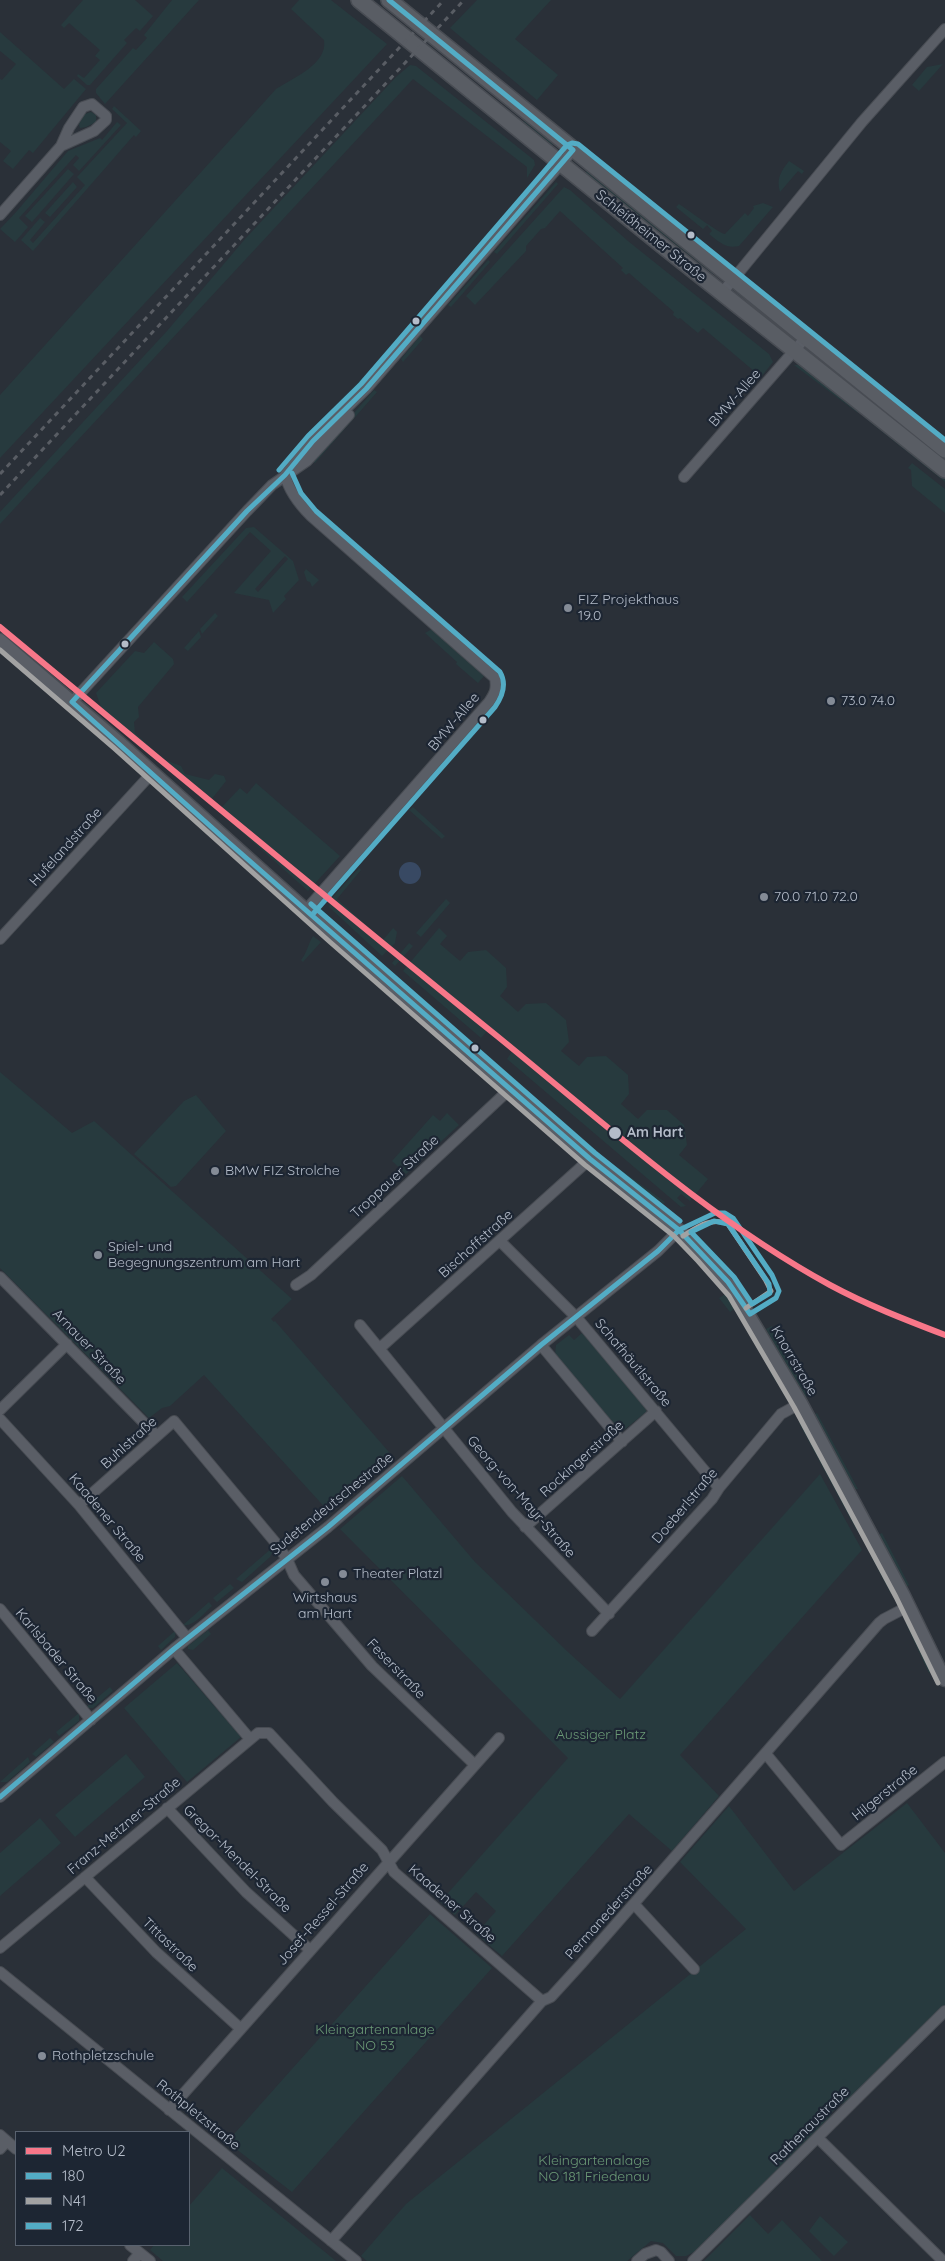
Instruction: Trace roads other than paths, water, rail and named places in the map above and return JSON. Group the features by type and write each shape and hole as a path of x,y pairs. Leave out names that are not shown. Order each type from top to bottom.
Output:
{"main road":[{"name":"Schleißheimer Straße","path":"359,0 945,470"},
{"name":"Schleißheimer Straße","path":"389,0 573,150 807,336 945,450"}],"street":[{"path":"722,293 862,122 945,30"},
{"path":"0,215 61,146 83,107 92,104 106,116 106,120 100,127 61,146"},
{"path":"72,702 247,511 285,475 307,461 350,413 366,389 573,150"},
{"name":"BMW-Allee","path":"684,477 807,336"},
{"name":"BMW-Allee","path":"285,475 288,486 311,516 495,678 497,686 496,693 489,702 306,910"},
{"name":"Knorrstraße","path":"0,640 590,1158 679,1230 704,1256 735,1292 801,1403 909,1606 945,1680"},
{"name":"Hufelandstraße","path":"0,940 152,773"},
{"name":"Troppauer Straße","path":"296,1285 311,1275 511,1088"},
{"name":"Bischoffstraße","path":"380,1348 590,1158"},
{"name":"Sudetendeutschestraße","path":"1,1794 187,1638 328,1527 541,1345 658,1252 679,1230"},
{"name":"Schafhäutlstraße","path":"500,1241 577,1318 719,1488"},
{"name":"Arnauer Straße","path":"0,1277 157,1436"},
{"name":"Georg-von-Mayr-Straße","path":"360,1324 526,1527 609,1614"},
{"path":"0,1410 67,1344"},
{"path":"541,1345 622,1442"},
{"name":"Doeberlstraße","path":"592,1631 712,1499 781,1414 801,1403"},
{"name":"Rockingerstraße","path":"526,1527 656,1411"},
{"name":"Kaadener Straße","path":"0,1419 79,1505 187,1638"},
{"name":"Buhlstraße","path":"79,1505 174,1421"},
{"name":"Feserstraße","path":"174,1421 287,1559 294,1575 372,1666 475,1765"},
{"name":"Permanederstraße","path":"331,2241 542,2001 551,1997 634,1904 879,1623 909,1606"},
{"name":"Karlsbader Straße","path":"0,1610 91,1720"},
{"path":"174,1649 250,1739"},
{"name":"Franz-Metzner-Straße","path":"0,1948 250,1739 258,1733 269,1733"},
{"name":"Kaadener Straße","path":"269,1733 333,1802 382,1850 394,1872 542,2001"},
{"name":"Josef-Ressel-Straße","path":"169,2110 499,1738"},
{"name":"Hilgerstraße","path":"766,1754 841,1845 945,1762"},
{"name":"Gregor-Mendel-Straße","path":"167,1808 246,1892 310,1950"},
{"name":"Tittastraße","path":"85,1877 156,1952 241,2029"},
{"path":"634,1904 694,1969"},
{"name":"Rothpletzstraße","path":"0,1972 356,2261"},
{"name":"Rathenaustraße","path":"693,2261 945,2011"},
{"path":"818,2138 943,2261"},
{"path":"2,2142 15,2148"},
{"path":"131,2246 150,2261"},
{"path":"637,2261 645,2254 656,2250 661,2252 669,2261"},
{"path":"133,2261 140,2253"}],"water":[{"path":"410,862 418,865 421,873 418,881 410,884 402,881 399,873 402,865"}],"railway":[{"path":"0,474 444,0"},
{"path":"0,495 464,0"}],"metro line":[{"name":"U2","path":"0,627 617,1136 700,1200 785,1259 830,1285 872,1306 945,1335"}],"place":[{"name":"FIZ Projekthaus 19.0","path":"568,608"},
{"name":"73.0 74.0","path":"831,701"},
{"name":"70.0 71.0 72.0","path":"764,897"},
{"name":"Am Hart","path":"615,1133"},
{"name":"BMW FIZ Strolche","path":"215,1171"},
{"name":"Spiel- und Begegnungszentrum am Hart","path":"98,1255"},
{"name":"Theater Platzl","path":"343,1574"},
{"name":"Wirtshaus am Hart","path":"325,1582"},
{"name":"Rothpletzschule","path":"42,2056"}],"park label":[{"name":"Aussiger Platz","path":"601,1735"},
{"name":"Kleingartenanlage NO 53","path":"375,2038"},
{"name":"Kleingartenalage NO 181 Friedenau","path":"594,2170"}]}
